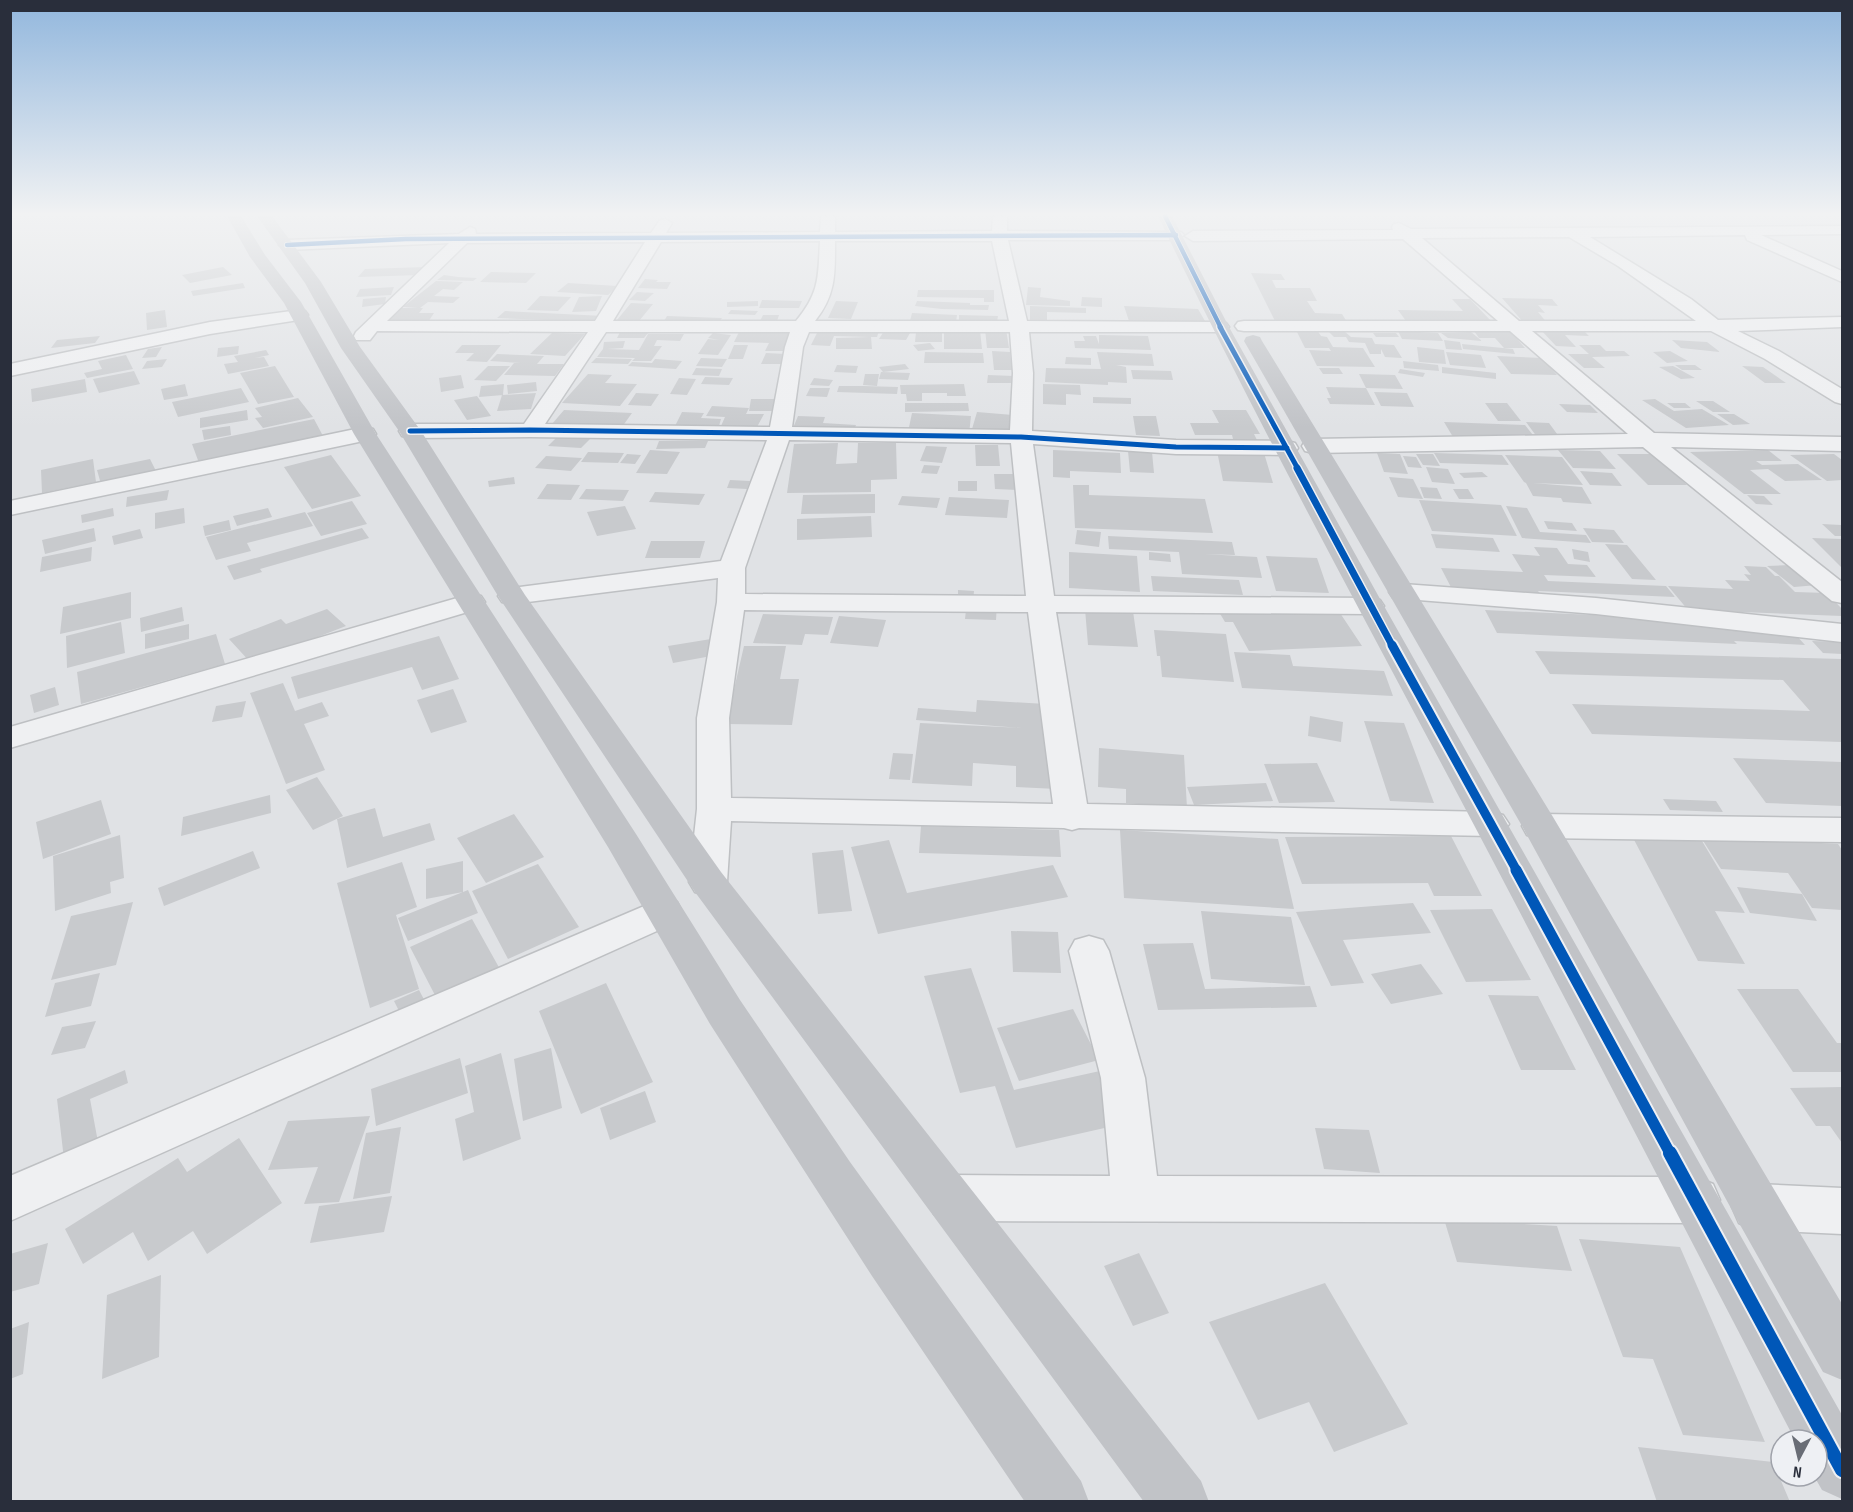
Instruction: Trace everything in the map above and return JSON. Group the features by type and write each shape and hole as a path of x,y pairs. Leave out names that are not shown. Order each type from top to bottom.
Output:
{"main road":[{"path":"280,287 292,302 365,434 623,843 663,912 836,1184 1060,1502"},
{"path":"317,287 362,337 410,431 512,596 708,882 951,1198 1180,1502"},
{"path":"1211,287 1300,447 1370,606 1842,1470"},
{"path":"1300,447 1403,592 1842,1353"}],"street":[{"path":"362,337 412,287"},
{"path":"530,430 625,287"},
{"path":"708,882 714,809 713,718 731,602 732,568 780,435 794,347 802,325 816,309 825,287"},
{"path":"1010,287 1019,327 1023,373 1021,437 1041,603 1072,818"},
{"path":"1468,287 1648,440 1842,595"},
{"path":"1660,287 1714,326 1772,355 1842,398"},
{"path":"10,370 210,328 299,315"},
{"path":"362,337 601,326 1714,326 1842,322"},
{"path":"410,431 530,430 1021,437 1176,447 1300,447 1648,440 1842,444"},
{"path":"10,508 365,434"},
{"path":"512,596 732,568"},
{"path":"1403,592 1596,606 1842,633"},
{"path":"10,738 471,602"},
{"path":"731,602 1370,606"},
{"path":"714,809 1072,818 1491,824"},
{"path":"1540,826 1842,830"},
{"path":"10,1198 663,912"},
{"path":"1089,951 1123,1078 1136,1198"},
{"path":"951,1198 1696,1200"},
{"path":"1756,1207 1842,1210"}],"building":[{"path":"220,287 245,288 193,296 191,291"},
{"path":"394,287 391,295 356,297 360,289"},
{"path":"429,287 458,287 454,290 443,289 434,296 460,297 453,303 428,302 420,308 423,308 419,313 434,313 428,322 385,323 397,308 418,308 403,307"},
{"path":"564,287 617,287 608,295 557,292"},
{"path":"639,287 668,287 667,289 638,288"},
{"path":"1028,287 1041,288 1040,297 1070,301 1070,306 1026,305"},
{"path":"1258,287 1310,288 1317,301 1307,301 1315,313 1342,314 1347,322 1275,321"},
{"path":"918,290 994,290 994,302 984,302 984,298 917,297"},
{"path":"637,292 654,293 645,301 629,300"},
{"path":"540,296 571,297 558,311 527,310"},
{"path":"602,296 596,311 572,312 579,297"},
{"path":"386,297 385,304 362,307 363,299"},
{"path":"1082,297 1102,298 1102,307 1081,306"},
{"path":"1502,298 1552,299 1558,306 1538,305 1545,313 1538,312 1548,324 1524,323"},
{"path":"1452,299 1470,299 1492,322 1406,321 1398,310 1463,311"},
{"path":"762,300 802,301 799,308 759,308"},
{"path":"758,301 758,306 727,307 727,302"},
{"path":"836,301 858,302 851,319 828,318"},
{"path":"917,301 989,305 988,310 942,309 915,306"},
{"path":"631,303 653,304 639,321 617,320"},
{"path":"1030,306 1086,308 1086,313 1047,312 1047,320 1030,320"},
{"path":"1124,306 1198,309 1205,321 1129,321"},
{"path":"165,310 167,327 147,330 146,313"},
{"path":"731,310 758,311 755,315 728,314"},
{"path":"505,311 604,316 598,322 497,318"},
{"path":"912,313 957,315 956,322 910,321"},
{"path":"763,315 779,315 777,321 760,321"},
{"path":"959,315 998,316 997,322 959,321"},
{"path":"667,316 722,318 719,322 664,321"},
{"path":"819,329 879,331 877,337 871,337 872,349 836,349 836,338 869,337 834,336 830,346 811,345"},
{"path":"944,329 980,330 982,349 944,349"},
{"path":"985,329 1006,329 1009,348 987,348"},
{"path":"1540,329 1584,331 1589,336 1565,335 1576,347 1556,346"},
{"path":"740,330 792,332 783,351 765,351 769,343 734,342"},
{"path":"1296,330 1317,330 1321,336 1327,337 1333,347 1363,348 1375,367 1317,366 1309,350 1331,351 1329,348 1305,348"},
{"path":"884,331 910,333 906,340 879,339"},
{"path":"1328,331 1344,331 1351,337 1372,338 1375,344 1394,345 1402,358 1385,357 1381,349 1381,354 1370,354 1365,343 1349,342 1346,337 1334,337"},
{"path":"1398,331 1438,333 1443,341 1402,339"},
{"path":"1474,331 1511,332 1525,348 1504,348 1495,338 1479,338"},
{"path":"620,332 648,333 644,338 617,338"},
{"path":"916,332 942,332 942,342 915,342"},
{"path":"1471,332 1482,341 1448,338 1441,333"},
{"path":"552,333 585,334 565,356 530,354"},
{"path":"713,333 731,335 718,355 698,354 708,339 719,340 708,338"},
{"path":"1373,333 1396,333 1399,337 1376,337"},
{"path":"648,334 684,334 680,341 657,340 654,346 662,346 651,361 632,361 635,358 597,357 603,349 604,342 625,341 623,348 607,349 639,350"},
{"path":"1099,335 1148,336 1151,350 1075,348 1074,341 1085,341 1083,336 1096,336 1099,344"},
{"path":"100,336 95,343 51,348 57,340"},
{"path":"1444,340 1460,342 1462,350 1446,349"},
{"path":"1672,340 1707,342 1720,352 1681,348"},
{"path":"930,343 935,349 918,351 913,345"},
{"path":"1462,344 1513,349 1515,354 1463,349"},
{"path":"462,345 501,345 487,362 466,361 474,353 455,353"},
{"path":"734,345 748,345 743,359 728,359"},
{"path":"1579,345 1600,345 1606,351 1624,351 1630,356 1592,357 1605,368 1584,368 1568,354 1589,354"},
{"path":"239,346 238,354 217,357 218,348"},
{"path":"162,347 156,357 142,358 148,349"},
{"path":"1417,347 1444,350 1446,364 1419,362"},
{"path":"266,350 269,355 255,358 264,357 269,366 228,374 224,364 238,362 234,356"},
{"path":"992,351 1010,352 1012,370 994,370"},
{"path":"1670,351 1688,361 1667,363 1653,352"},
{"path":"925,352 983,353 984,363 924,363"},
{"path":"1097,352 1152,354 1154,366 1116,365 1126,367 1127,383 1108,382 1108,385 1045,382 1046,368 1101,369"},
{"path":"1446,352 1481,355 1486,368 1450,365"},
{"path":"766,353 786,354 782,364 761,364"},
{"path":"497,354 544,356 537,364 564,364 555,376 504,375 514,363 521,363 490,361"},
{"path":"126,355 133,369 87,378 84,373 102,369 98,361"},
{"path":"1497,356 1542,358 1557,375 1511,374"},
{"path":"1066,357 1091,358 1091,365 1065,364"},
{"path":"596,358 632,359 628,364 591,363"},
{"path":"701,358 727,359 722,367 696,366"},
{"path":"167,359 162,367 142,369 147,361"},
{"path":"655,359 682,361 676,369 628,366 632,362 652,363"},
{"path":"1403,361 1438,365 1439,371 1404,368"},
{"path":"905,364 909,369 883,372 879,367"},
{"path":"837,365 858,366 856,373 834,372"},
{"path":"1675,365 1695,365 1702,370 1682,370"},
{"path":"275,366 294,397 258,404 240,373"},
{"path":"488,366 510,366 496,381 474,380"},
{"path":"1673,366 1695,378 1681,379 1659,367"},
{"path":"1742,366 1763,367 1786,383 1765,383"},
{"path":"1442,367 1496,373 1496,379 1442,373"},
{"path":"696,368 722,369 719,376 692,375"},
{"path":"1319,368 1339,368 1343,374 1323,374"},
{"path":"1400,369 1425,373 1423,377 1398,373"},
{"path":"1131,370 1171,371 1173,380 1133,379"},
{"path":"134,371 140,384 99,393 93,379"},
{"path":"881,372 910,373 908,380 879,379"},
{"path":"588,374 612,375 605,383 637,384 620,406 562,403"},
{"path":"865,374 879,374 877,386 863,385"},
{"path":"1359,374 1395,375 1403,389 1366,388"},
{"path":"461,375 464,388 441,392 439,378"},
{"path":"988,375 1014,376 1014,383 987,383"},
{"path":"705,377 733,378 729,385 701,384"},
{"path":"679,378 696,379 687,395 670,394"},
{"path":"814,378 833,380 829,386 810,385"},
{"path":"85,379 87,392 32,402 31,389"},
{"path":"536,382 537,391 508,394 507,385"},
{"path":"185,384 188,396 164,400 161,389"},
{"path":"504,384 503,395 479,397 481,386"},
{"path":"964,384 966,396 922,393 922,401 907,401 906,394 901,394 900,385"},
{"path":"1043,384 1080,385 1081,395 1066,394 1066,405 1043,404"},
{"path":"839,386 898,387 897,394 837,392"},
{"path":"1326,387 1366,388 1375,405 1330,404 1327,398 1331,398"},
{"path":"241,388 249,402 178,417 172,402"},
{"path":"810,388 830,388 827,397 806,396"},
{"path":"1374,392 1407,393 1414,407 1381,406"},
{"path":"536,393 531,409 497,411 502,395"},
{"path":"636,393 659,394 651,406 628,405"},
{"path":"477,396 491,416 467,420 454,400"},
{"path":"1093,397 1131,398 1131,404 1093,403"},
{"path":"298,398 313,417 263,428 255,418 262,417 255,408"},
{"path":"751,399 778,399 777,411 749,411"},
{"path":"1655,399 1674,411 1702,409 1729,425 1686,428 1642,400"},
{"path":"1696,401 1713,401 1730,412 1713,412"},
{"path":"905,403 968,403 969,411 905,412"},
{"path":"1485,403 1507,403 1521,421 1498,421"},
{"path":"1667,403 1685,403 1691,408 1674,408"},
{"path":"1559,404 1590,405 1598,413 1567,412"},
{"path":"712,406 749,408 746,414 764,414 757,427 721,426 725,417 706,416"},
{"path":"247,410 248,420 200,428 200,418"},
{"path":"564,410 632,413 622,427 552,424"},
{"path":"1212,410 1246,410 1260,434 1254,434 1257,440 1233,439 1232,435 1195,435 1190,423 1219,423"},
{"path":"682,412 704,413 701,418 721,419 719,426 675,426"},
{"path":"977,412 1013,415 1010,432 972,429"},
{"path":"912,413 971,416 969,434 908,432"},
{"path":"1717,414 1734,414 1750,424 1733,425"},
{"path":"798,416 825,417 823,423 856,425 854,430 793,428"},
{"path":"1133,416 1156,416 1160,436 1136,435"},
{"path":"314,419 323,436 199,463 192,444"},
{"path":"1444,422 1525,425 1536,439 1453,437"},
{"path":"1526,422 1549,423 1560,438 1537,437"},
{"path":"230,426 231,435 204,440 202,430"},
{"path":"558,436 590,439 581,448 548,446"},
{"path":"659,441 708,441 705,448 656,449"},
{"path":"838,443 836,464 857,463 858,443 896,443 897,479 871,480 871,492 787,493 794,444"},
{"path":"975,445 998,445 1000,466 976,466"},
{"path":"926,446 947,447 942,463 920,461"},
{"path":"650,450 680,452 667,474 636,473"},
{"path":"1053,450 1120,453 1121,473 1070,471 1070,478 1053,477"},
{"path":"1558,450 1600,451 1616,469 1573,468"},
{"path":"1768,450 1782,461 1756,461 1762,465 1798,464 1822,480 1785,481 1768,469 1750,470 1781,494 1744,494 1690,452"},
{"path":"1128,451 1152,452 1154,473 1130,472"},
{"path":"1217,451 1264,453 1273,483 1223,481"},
{"path":"588,452 624,453 618,463 581,462"},
{"path":"1377,453 1400,454 1408,474 1384,472"},
{"path":"1434,453 1502,455 1509,465 1440,463"},
{"path":"627,454 641,455 635,464 620,463"},
{"path":"1416,454 1433,454 1440,466 1423,465"},
{"path":"1617,454 1654,454 1687,485 1648,485"},
{"path":"1834,454 1842,460 1842,480 1827,481 1790,455"},
{"path":"331,455 361,496 312,509 284,467"},
{"path":"1505,455 1562,457 1583,485 1533,483 1582,487 1592,504 1563,502 1561,498 1533,496"},
{"path":"546,456 582,458 571,471 535,468"},
{"path":"1403,456 1416,457 1422,468 1408,467"},
{"path":"93,459 96,482 42,493 41,470"},
{"path":"150,459 156,471 101,484 97,470"},
{"path":"924,465 940,466 937,474 921,473"},
{"path":"1426,467 1448,469 1455,484 1432,482"},
{"path":"1580,471 1612,473 1622,486 1590,485"},
{"path":"1482,472 1488,477 1464,478 1459,473"},
{"path":"994,474 1017,474 1018,490 995,489"},
{"path":"514,477 515,484 489,487 488,481"},
{"path":"1389,477 1413,479 1423,499 1398,497"},
{"path":"730,480 750,481 747,489 727,488"},
{"path":"958,481 977,481 977,491 958,491"},
{"path":"547,484 580,485 571,500 537,499"},
{"path":"1073,485 1089,485 1089,495 1205,499 1213,533 1075,528"},
{"path":"1420,487 1437,488 1442,499 1424,498"},
{"path":"586,489 629,490 623,501 579,499"},
{"path":"1453,489 1468,489 1474,499 1459,499"},
{"path":"169,490 167,500 126,507 127,497"},
{"path":"655,492 705,494 699,505 649,502"},
{"path":"875,494 875,513 801,514 803,495"},
{"path":"1747,495 1764,496 1773,505 1756,504"},
{"path":"902,496 940,498 937,508 898,505"},
{"path":"949,497 1009,500 1007,518 945,515"},
{"path":"1419,500 1501,505 1517,536 1432,531"},
{"path":"352,501 367,524 321,536 307,513"},
{"path":"625,506 636,529 597,536 587,512"},
{"path":"1506,506 1527,508 1540,532 1586,535 1591,543 1522,538"},
{"path":"113,508 114,516 82,523 81,515"},
{"path":"184,508 185,523 155,529 155,513"},
{"path":"268,508 272,517 237,526 233,516"},
{"path":"305,512 313,526 247,543 251,551 216,560 206,537"},
{"path":"871,516 872,537 797,540 797,519"},
{"path":"229,520 231,530 205,536 203,526"},
{"path":"1544,521 1572,523 1577,531 1548,529"},
{"path":"1822,524 1841,525 1842,536 1835,536"},
{"path":"94,528 96,541 45,554 42,540"},
{"path":"362,528 369,538 260,569 262,572 234,580 227,566"},
{"path":"1583,528 1614,530 1624,543 1592,542"},
{"path":"140,529 143,538 114,545 112,536"},
{"path":"1077,530 1101,532 1099,547 1075,544"},
{"path":"1431,534 1493,538 1500,552 1436,548"},
{"path":"1108,536 1232,542 1235,555 1204,554 1257,557 1262,578 1182,574 1179,552 1109,549"},
{"path":"1812,538 1842,539 1842,568"},
{"path":"651,541 705,541 700,558 645,558"},
{"path":"1605,544 1627,545 1656,580 1632,579"},
{"path":"92,547 91,561 40,572 42,557"},
{"path":"1534,547 1557,548 1568,564 1587,565 1596,577 1544,575 1548,581 1666,586 1675,597 1538,591 1542,596 1454,593 1441,568 1523,572 1512,554 1540,556"},
{"path":"1572,549 1588,552 1590,562 1574,559"},
{"path":"1069,552 1137,556 1140,592 1069,588"},
{"path":"1149,552 1170,554 1171,562 1149,560"},
{"path":"1266,556 1317,558 1329,593 1276,591"},
{"path":"1791,565 1818,585 1794,587 1767,566"},
{"path":"1744,566 1766,567 1795,592 1827,593 1842,609 1842,616 1688,610 1668,586 1733,589 1725,580 1750,581 1744,574 1751,575"},
{"path":"1151,576 1239,580 1243,595 1153,591"},
{"path":"958,590 974,591 973,602 997,604 996,620 965,619 966,610 898,608 900,595 958,597"},
{"path":"131,592 131,618 60,634 63,607"},
{"path":"182,607 184,621 141,632 140,618"},
{"path":"1336,607 1362,646 1249,651 1233,622 1225,622 1219,612"},
{"path":"327,609 346,626 251,663 229,639 281,619 286,624"},
{"path":"1085,609 1133,611 1138,647 1088,645"},
{"path":"1485,610 1786,624 1805,645 1497,633"},
{"path":"763,614 833,617 828,635 805,634 802,645 753,643"},
{"path":"839,616 886,620 878,647 830,643"},
{"path":"121,622 125,653 67,668 66,636"},
{"path":"189,624 189,639 145,649 145,634"},
{"path":"1154,630 1226,634 1234,682 1162,677"},
{"path":"216,634 225,664 81,704 77,672"},
{"path":"439,636 459,679 422,690 412,667 298,699 291,677"},
{"path":"711,639 717,655 673,663 668,646"},
{"path":"1812,641 1842,642 1842,654 1823,653"},
{"path":"744,646 786,646 780,679 799,679 792,725 726,724"},
{"path":"1535,651 1842,659 1842,742 1592,734 1572,704 1810,711 1783,680 1550,674"},
{"path":"1234,652 1290,655 1293,666 1384,671 1393,696 1242,688"},
{"path":"283,683 295,711 322,702 329,716 304,724 325,770 286,784 250,693"},
{"path":"55,687 59,705 34,713 30,695"},
{"path":"453,689 467,722 431,733 417,700"},
{"path":"977,700 1046,704 1077,790 1016,787 1016,766 973,763 972,786 912,783 920,723 1022,728 916,720 918,708 976,712"},
{"path":"246,701 242,717 212,722 216,706"},
{"path":"1310,716 1343,722 1341,742 1308,736"},
{"path":"1364,721 1404,723 1434,803 1390,801"},
{"path":"1099,748 1184,755 1187,808 1126,803 1126,789 1098,787"},
{"path":"893,753 913,754 910,780 889,779"},
{"path":"1733,758 1842,762 1842,806 1766,803"},
{"path":"1317,763 1335,802 1279,803 1264,764"},
{"path":"317,777 343,816 313,830 286,790"},
{"path":"1266,783 1273,801 1194,805 1187,787"},
{"path":"270,795 271,813 181,836 183,817"},
{"path":"1663,799 1716,801 1723,812 1670,810"},
{"path":"101,800 111,834 43,859 36,822"},
{"path":"375,808 383,837 430,823 435,840 347,868 337,819"},
{"path":"514,814 544,857 486,883 457,838"},
{"path":"921,826 1059,830 1061,857 919,853"},
{"path":"1120,830 1278,839 1294,909 1124,898"},
{"path":"120,835 124,878 110,882 111,893 55,911 53,856"},
{"path":"1451,836 1482,896 1434,896 1428,883 1302,884 1285,837"},
{"path":"1632,836 1702,841 1745,913 1715,911 1745,964 1698,961"},
{"path":"1700,836 1838,844 1842,850 1842,910 1812,908 1788,873 1721,869"},
{"path":"889,840 907,893 1053,865 1068,897 878,934 851,847"},
{"path":"843,850 852,911 818,914 812,853"},
{"path":"253,851 260,868 164,906 158,888"},
{"path":"463,861 463,892 426,899 426,869"},
{"path":"402,862 417,907 396,915 419,989 370,1008 337,883"},
{"path":"538,864 579,927 508,959 472,891"},
{"path":"1737,887 1802,894 1817,921 1750,913"},
{"path":"468,890 478,913 408,941 398,918"},
{"path":"133,902 116,965 51,980 71,916"},
{"path":"1413,903 1431,933 1343,940 1364,983 1331,986 1296,912"},
{"path":"1492,909 1531,980 1466,982 1430,910"},
{"path":"1201,911 1291,917 1305,985 1211,979"},
{"path":"472,919 501,971 438,1001 410,947"},
{"path":"1011,931 1058,932 1061,973 1013,972"},
{"path":"1193,943 1205,989 1310,986 1317,1007 1158,1010 1143,944"},
{"path":"1421,964 1443,994 1391,1004 1371,974"},
{"path":"971,968 1014,1090 1109,1069 1131,1122 1016,1148 995,1086 960,1093 924,976"},
{"path":"100,973 91,1006 45,1017 55,983"},
{"path":"606,983 653,1082 581,1114 539,1011"},
{"path":"1737,989 1798,989 1837,1043 1842,1043 1842,1072 1793,1072"},
{"path":"419,990 428,1007 403,1019 394,1001"},
{"path":"1488,995 1538,996 1576,1070 1521,1070"},
{"path":"1073,1009 1099,1060 1019,1081 997,1028"},
{"path":"96,1021 85,1048 51,1055 62,1027"},
{"path":"551,1048 562,1108 523,1121 514,1059"},
{"path":"501,1053 521,1139 463,1161 455,1119 474,1112 465,1066"},
{"path":"460,1058 468,1093 376,1126 371,1089"},
{"path":"125,1070 128,1083 90,1099 100,1153 65,1168 57,1099"},
{"path":"1842,1087 1842,1143 1830,1126 1816,1126 1790,1088"},
{"path":"645,1091 656,1122 610,1140 600,1108"},
{"path":"370,1116 339,1202 304,1204 318,1167 268,1170 288,1121"},
{"path":"401,1127 390,1193 353,1199 366,1133"},
{"path":"1315,1128 1369,1130 1380,1173 1324,1169"},
{"path":"239,1138 282,1203 207,1254 193,1231 148,1261 133,1232 83,1264 65,1229 178,1158 187,1172"},
{"path":"392,1196 384,1232 310,1243 319,1206"},
{"path":"1444,1219 1557,1226 1572,1271 1457,1262"},
{"path":"1579,1239 1680,1247 1765,1442 1683,1435 1653,1359 1623,1357"},
{"path":"48,1243 39,1284 10,1292 10,1254"},
{"path":"1139,1253 1169,1313 1133,1326 1104,1266"},
{"path":"161,1275 159,1357 102,1379 107,1295"},
{"path":"1325,1283 1408,1424 1334,1452 1309,1402 1258,1420 1209,1322"},
{"path":"29,1322 23,1374 10,1379 10,1329"},
{"path":"1638,1447 1769,1462 1769,1488 1784,1488 1790,1502 1657,1502"}],"cycle path":[{"path":"1200,287 1370,606 1842,1470"},
{"path":"410,431 530,430 1021,437 1176,447 1287,448"}]}
